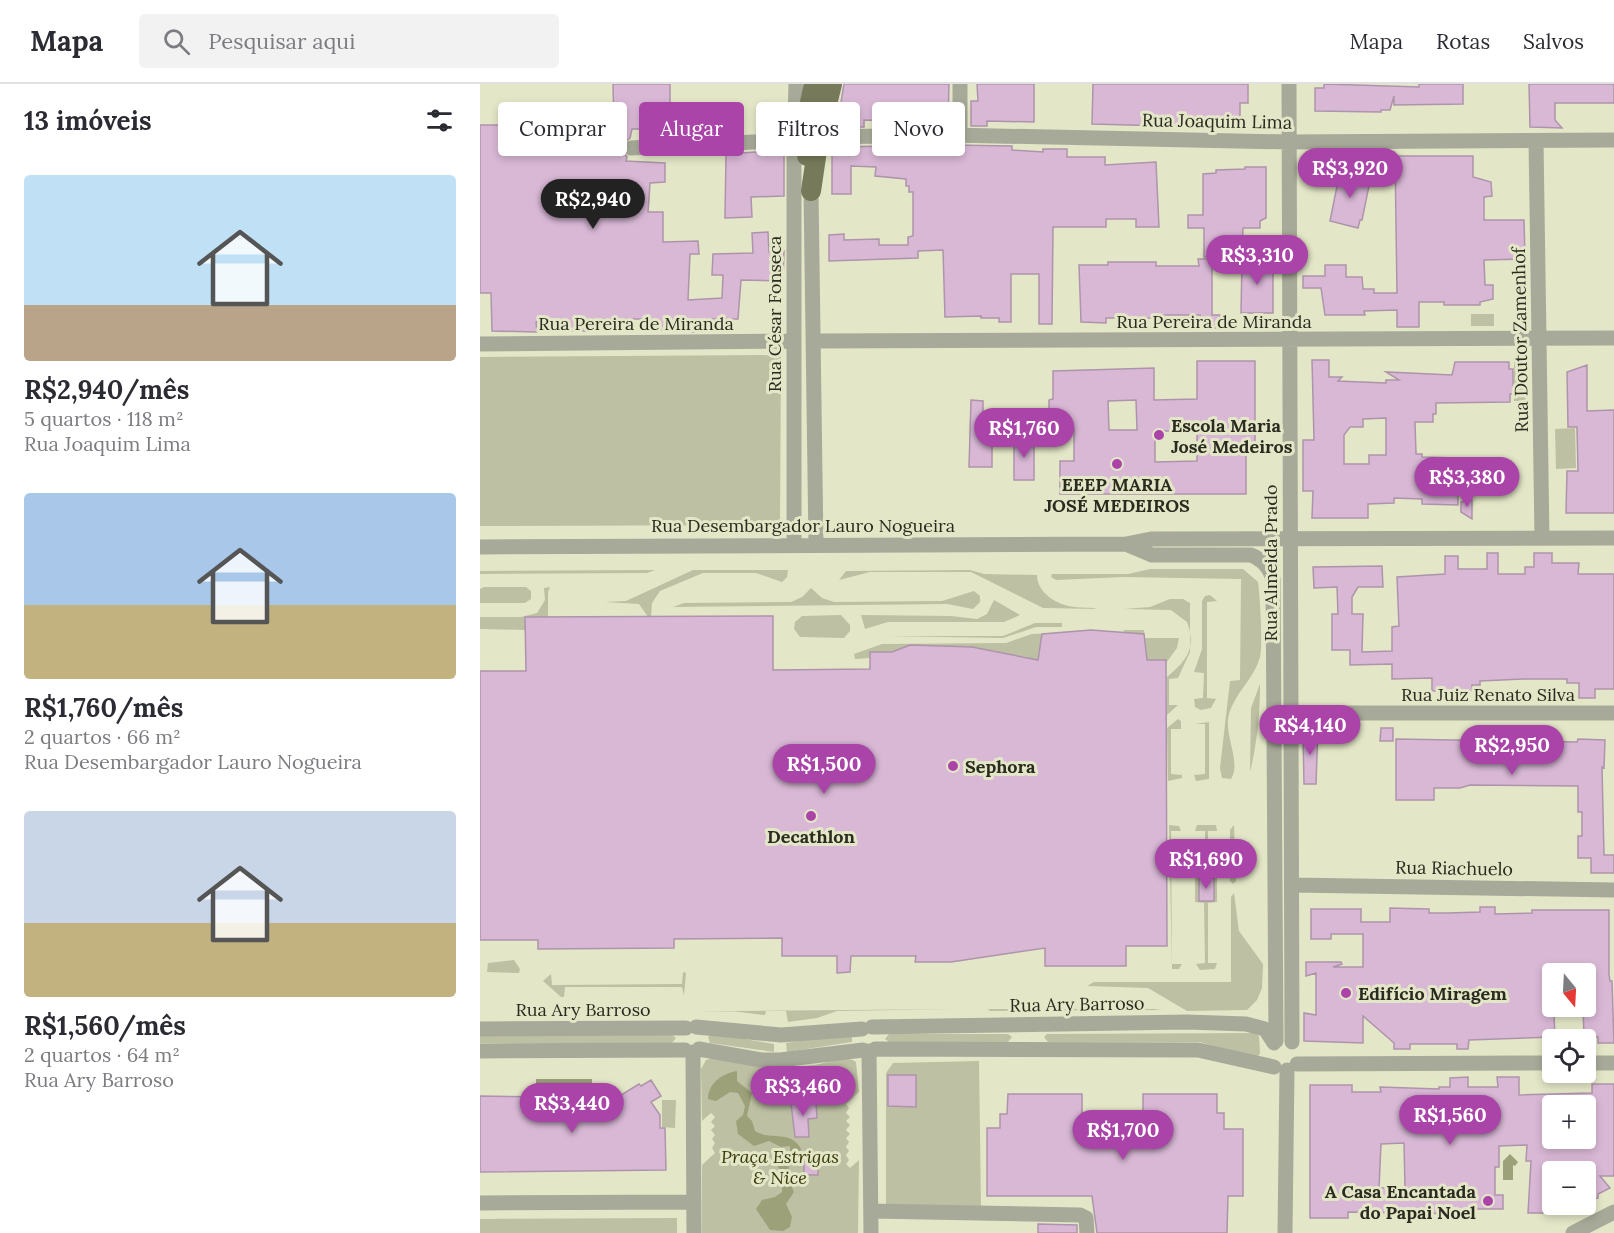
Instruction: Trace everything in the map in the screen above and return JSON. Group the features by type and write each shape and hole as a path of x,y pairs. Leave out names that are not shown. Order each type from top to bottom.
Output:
{"main road":[{"path":"811,191 807,160 807,116 814,84"},
{"path":"828,102 832,84"},
{"path":"811,191 816,156"}],"street":[{"name":"Rua César Fonseca","path":"795,102 796,84"},
{"path":"960,84 960,102"},
{"name":"Rua Almeida Prado","path":"1270,570 1273,579 1277,996 1275,1042 1268,1055 1284,1067 1298,1049 1292,1042 1288,84"},
{"name":"Rua Joaquim Lima","path":"965,135 1289,142 1614,140"},
{"name":"Rua Doutor Zamenhof","path":"1536,141 1542,538"},
{"path":"631,148 756,142"},
{"name":"Rua César Fonseca","path":"794,156 794,545"},
{"path":"811,191 816,545"},
{"name":"Rua Pereira de Miranda","path":"814,341 1614,338"},
{"name":"Rua Pereira de Miranda","path":"480,344 793,341"},
{"name":"Rua Desembargador Lauro Nogueira","path":"480,547 1126,544 1150,539 1614,538"},
{"name":"Rua Desembargador Lauro Nogueira","path":"1126,544 1152,555 1251,555 1262,561 1270,570"},
{"name":"Rua Juiz Renato Silva","path":"1290,713 1614,713"},
{"name":"Rua Riachuelo","path":"1293,885 1614,890"},
{"path":"1246,1024 1258,1019 1277,996"},
{"path":"1024,1049 1025,1024"},
{"name":"Rua Ary Barroso","path":"480,1029 691,1028 781,1035 867,1028 1025,1024 1246,1024 1265,1029 1275,1042"},
{"path":"692,1050 704,1043 704,1035 691,1028 679,1038 692,1050 694,1233"},
{"path":"867,1028 881,1038 869,1050 871,1233"},
{"path":"1275,1042 1292,1042"},
{"path":"480,1052 692,1050 780,1060 869,1050 1198,1050 1284,1067 1542,1063"},
{"path":"1596,1063 1614,1063"},
{"path":"1284,1067 1285,1233"},
{"path":"480,1203 693,1202"},
{"path":"871,1211 1080,1215 1086,1218 1087,1233"},
{"path":"1573,1233 1614,1212"}],"green space":[{"path":"1471,314 1494,314 1494,326 1471,326"},
{"path":"781,355 780,525 480,526 480,357"},
{"path":"1514,362 1525,362 1526,401 1514,401"},
{"path":"1575,428 1576,468 1556,469 1555,429"},
{"path":"1150,569 1243,569 1258,582 1261,651 1253,673 1230,711 1228,727 1234,758 1234,773 1231,779 1222,778 1220,768 1230,681 1240,680 1241,579 1123,577 1056,580 1051,577 1052,574 1128,574"},
{"path":"655,570 647,573 480,574 480,571"},
{"path":"693,570 788,570 787,577 782,582 756,573 703,573 660,591 652,603 651,617 648,617 639,604 605,602 626,601"},
{"path":"970,570 984,574 1037,575 1044,593 1055,601 1068,606 1098,609 1043,608 971,572 870,572 839,580 846,571"},
{"path":"484,587 526,587 531,591 531,599 525,603 480,603 480,589"},
{"path":"550,587 548,617 526,630 480,629 480,617 521,617 537,613 545,600 544,588"},
{"path":"811,588 822,598 834,602 942,601 974,591 980,596 980,602 973,609 947,604 673,607 684,603 791,602 802,597"},
{"path":"1210,595 1217,601 1207,602 1207,698 1216,699 1211,708 1201,710 1195,707 1194,699 1203,698 1204,673 1194,672 1202,649 1202,601 1205,596"},
{"path":"1170,599 1183,599 1190,603 1190,633 1187,622 1171,610 1124,609 1150,607"},
{"path":"994,600 1020,615 1004,622 888,622 865,629 861,615 951,616 977,619 987,614"},
{"path":"841,615 850,625 850,631 844,638 800,637 794,629 795,622 802,616"},
{"path":"1035,623 1062,623 1062,627 1036,627 1003,638 887,636 1003,636"},
{"path":"1123,630 1144,630 1145,638 1179,638 1177,648 1166,663 1166,660 1147,660 1144,634 1126,634"},
{"path":"1059,633 1039,649 1038,661 1027,661 1027,657 951,646 910,645 892,652 870,652 870,658 855,659 854,654 882,644 1006,643 1032,634"},
{"path":"1190,647 1190,652 1178,678 1169,679 1169,705 1178,705 1167,715 1167,677 1184,660"},
{"path":"1260,684 1258,729 1250,772 1251,708"},
{"path":"1178,719 1181,721 1181,729 1171,729 1171,774 1182,775 1182,778 1168,781 1167,728"},
{"path":"1209,722 1209,779 1196,781 1194,775 1205,774 1205,724 1195,724"},
{"path":"1169,825 1179,826 1181,831 1171,831 1172,964 1182,964 1179,969 1172,969"},
{"path":"1197,825 1216,825 1217,831 1208,831 1208,876 1217,877 1217,902 1208,903 1208,963 1217,963 1215,969 1200,970 1196,964 1205,963 1204,903 1195,902 1195,877 1205,876 1205,831 1195,831"},
{"path":"1234,825 1236,881 1233,884 1230,881 1230,830"},
{"path":"1234,893 1239,931 1263,964 1262,988 1257,1000 1247,1010 1187,1011 1148,988 1087,986 1094,982 1231,982 1231,897"},
{"path":"514,960 520,969 519,973 487,972 488,963"},
{"path":"683,972 686,973 684,996 682,987 565,987 564,997 561,997 543,981 551,974 552,985 682,984"},
{"path":"960,1009 837,1011 817,1018 788,1022 786,1011 766,1011 765,1015 731,1011 480,1013"},
{"path":"988,1009 1154,1009 1161,1010 990,1011"},
{"path":"1255,1033 1259,1036 1260,1053 1257,1058 1251,1059 1200,1042 1048,1042 1044,1037 1047,1034"},
{"path":"714,1034 774,1044 774,1052 710,1043 708,1037"},
{"path":"889,1034 1008,1034 1012,1037 1008,1042 889,1042 885,1039"},
{"path":"480,1035 672,1035 676,1038 672,1043 480,1043"},
{"path":"852,1035 852,1042 787,1052 786,1043"},
{"name":"Praça Estrigas & Nice","path":"712,1058 776,1067 815,1065 841,1059 856,1062 859,1092 846,1104 849,1108 846,1113 850,1117 846,1121 850,1125 846,1130 850,1134 846,1138 849,1142 846,1147 849,1151 846,1155 849,1160 846,1164 850,1168 859,1160 858,1233 702,1233 702,1165 715,1153 712,1148 715,1143 712,1139 715,1135 711,1130 715,1126 711,1122 715,1117 711,1113 702,1121 701,1069 706,1060"},
{"path":"979,1061 981,1206 886,1206 886,1073 893,1063"},
{"path":"662,1100 676,1100 675,1128 662,1127"},
{"path":"677,1218 677,1233 480,1233 480,1219"}],"shaded area":[{"path":"737,1071 737,1081 752,1093 747,1116 752,1121 755,1131 792,1139 801,1149 798,1162 789,1166 791,1186 794,1192 786,1204 792,1217 790,1227 783,1231 770,1230 756,1209 762,1200 775,1197 782,1192 783,1176 777,1165 779,1160 790,1156 790,1146 781,1147 769,1141 754,1146 738,1134 736,1121 743,1115 745,1106 738,1093 730,1092 716,1101 708,1099 711,1088 717,1080"},
{"path":"536,1079 592,1079 592,1093 574,1093 573,1088 536,1088"},
{"path":"1510,1154 1518,1162 1515,1166 1513,1165 1513,1180 1503,1180 1503,1161"}],"building":[{"path":"613,84 670,84 670,102 639,102 639,129 632,129 630,138 627,140 627,102 613,102"},
{"path":"844,84 949,84 949,102 872,102 872,120 864,120 864,127 860,127 860,102 841,102"},
{"path":"977,84 1034,84 1034,122 987,121 987,126 971,126 971,101 978,101"},
{"path":"1093,84 1248,84 1248,103 1240,103 1240,128 1092,124"},
{"path":"1324,84 1419,87 1419,84 1463,84 1463,104 1394,105 1394,96 1390,110 1381,110 1381,112 1315,111 1315,88 1324,88"},
{"path":"1529,84 1614,84 1614,103 1555,103 1555,120 1562,128 1530,127"},
{"path":"480,125 498,125 498,156 626,156 626,161 665,163 665,182 650,183 648,212 663,212 663,242 698,241 699,254 690,254 688,300 722,298 723,275 712,275 713,254 753,253 752,233 768,232 769,252 784,251 783,281 741,280 738,319 706,319 703,330 694,332 643,328 643,319 588,319 587,331 564,331 564,321 536,322 537,332 492,331 491,293 480,293"},
{"path":"965,145 1012,146 1012,150 1043,152 1043,149 1067,149 1067,157 1105,157 1105,165 1156,162 1159,227 1136,227 1136,219 1106,219 1106,227 1053,227 1052,324 1039,324 1039,274 1011,274 1011,322 999,322 999,318 981,318 981,316 945,317 943,250 918,251 918,258 829,261 829,235 844,234 844,240 879,239 879,245 908,245 908,237 913,236 913,192 909,192 906,179 875,176 876,167 851,166 851,194 832,194 832,156 860,156 860,147 872,146 872,156 965,156"},
{"path":"756,152 756,156 784,156 784,196 751,197 752,217 725,218 726,156 744,156 744,153"},
{"path":"1395,156 1473,156 1473,177 1491,182 1492,196 1484,197 1484,220 1524,220 1525,259 1484,260 1485,285 1493,285 1493,299 1480,302 1480,305 1419,302 1419,327 1397,327 1397,310 1364,311 1365,315 1325,315 1321,288 1303,288 1303,276 1325,276 1325,265 1346,265 1346,277 1362,277 1363,289 1374,289 1374,293 1397,293"},
{"path":"1245,167 1266,167 1266,218 1260,221 1260,228 1243,228 1242,257 1204,257 1204,228 1188,228 1188,215 1203,215 1203,174 1216,173 1216,170 1245,169"},
{"path":"1344,169 1371,176 1362,220 1358,228 1330,221 1339,176 1342,177"},
{"path":"1198,259 1212,259 1212,315 1220,315 1220,328 1203,328 1200,315 1156,315 1156,318 1106,318 1106,323 1081,322 1079,265 1108,265 1108,262 1156,262 1156,266 1199,266"},
{"path":"1242,259 1273,260 1273,313 1241,313"},
{"path":"1312,360 1329,360 1329,377 1342,377 1338,381 1386,383 1386,380 1399,380 1386,372 1452,375 1455,362 1509,362 1509,369 1513,369 1513,394 1510,394 1510,402 1436,403 1433,422 1415,422 1416,454 1422,454 1422,457 1457,458 1458,505 1422,504 1422,499 1394,498 1394,503 1368,504 1368,518 1312,518 1313,491 1303,491 1303,440 1314,440","holes":["1386,418 1386,455 1369,455 1369,464 1344,464 1344,435 1350,427 1363,427 1363,419"]},
{"path":"1197,361 1255,361 1255,445 1246,445 1246,494 1060,494 1060,461 1074,461 1074,429 1049,429 1049,400 1053,399 1053,371 1154,368 1154,400 1197,399","holes":["1136,400 1137,430 1109,430 1108,401","1155,431 1197,431 1197,461 1155,462"]},
{"path":"1587,365 1587,411 1614,410 1614,513 1566,513 1567,471 1578,471 1577,427 1568,427 1567,372"},
{"path":"971,400 983,401 983,416 992,416 992,467 969,467"},
{"path":"1014,437 1034,438 1034,480 1014,480"},
{"path":"1472,500 1472,519 1461,512 1461,502"},
{"path":"1487,553 1498,553 1498,574 1525,574 1525,567 1534,567 1534,553 1552,553 1552,563 1579,563 1578,574 1614,574 1614,689 1595,689 1595,698 1579,698 1579,683 1567,683 1567,679 1523,679 1480,681 1480,685 1472,685 1472,690 1432,691 1432,678 1392,679 1392,664 1350,665 1350,650 1332,650 1332,614 1338,614 1337,587 1314,588 1313,567 1382,566 1383,587 1358,587 1352,597 1352,614 1363,614 1362,652 1392,651 1392,627 1399,626 1397,577 1445,574 1445,556 1458,556 1458,569 1487,569"},
{"path":"773,616 773,670 870,669 870,652 892,652 910,645 972,647 1038,660 1042,634 1091,630 1144,634 1147,660 1166,660 1167,946 1126,946 1126,966 1045,966 1045,948 951,962 915,962 916,956 851,956 850,972 837,973 837,956 782,956 782,938 674,939 674,948 538,949 538,940 480,940 480,671 526,671 525,617"},
{"path":"1309,728 1318,728 1316,784 1304,784 1303,734"},
{"path":"1381,728 1393,728 1393,741 1380,741"},
{"path":"1396,739 1577,742 1578,739 1605,740 1604,768 1602,767 1604,855 1614,855 1614,873 1591,873 1591,858 1578,858 1578,836 1582,836 1582,812 1578,812 1578,786 1470,785 1460,788 1434,788 1434,800 1396,800"},
{"path":"1199,878 1214,878 1214,901 1199,901"},
{"path":"1480,907 1495,907 1495,914 1532,913 1532,910 1609,910 1609,975 1612,981 1614,1043 1598,1043 1596,1029 1584,1029 1583,1017 1596,1017 1596,963 1542,963 1542,1017 1554,1017 1555,1029 1542,1029 1542,1037 1469,1040 1468,1049 1457,1049 1457,1044 1410,1044 1410,1049 1394,1049 1394,1043 1363,1016 1363,1043 1304,1041 1304,1013 1316,1015 1316,973 1306,976 1306,962 1341,962 1342,964 1333,967 1363,967 1363,934 1331,934 1331,939 1311,939 1311,909 1361,909 1361,922 1390,922 1390,908 1429,909 1429,913 1480,912"},
{"path":"888,1075 916,1075 916,1107 888,1106"},
{"path":"1468,1077 1468,1087 1498,1087 1497,1077 1519,1077 1519,1095 1592,1093 1592,1084 1614,1084 1614,1176 1600,1176 1610,1188 1598,1194 1596,1198 1596,1161 1542,1161 1542,1213 1528,1213 1531,1161 1526,1161 1527,1145 1499,1146 1499,1167 1495,1167 1495,1195 1503,1195 1503,1209 1467,1209 1467,1214 1348,1212 1348,1218 1310,1218 1310,1085 1352,1085 1352,1092 1381,1092 1380,1087 1439,1089 1439,1087 1450,1087 1450,1078","holes":["1404,1143 1405,1188 1379,1188 1381,1144"]},
{"path":"651,1080 661,1096 651,1102 660,1115 660,1128 665,1128 666,1170 480,1172 480,1096 552,1097 553,1093 567,1095 566,1103 571,1103 571,1108 602,1107 639,1084 641,1086"},
{"path":"1008,1094 1082,1094 1082,1113 1089,1113 1089,1129 1136,1130 1136,1114 1143,1114 1143,1094 1217,1094 1217,1113 1224,1113 1224,1129 1243,1129 1243,1196 1228,1196 1227,1233 1097,1233 1092,1196 987,1196 987,1128 1000,1128 1000,1114 1007,1114"},
{"path":"816,1102 817,1118 808,1119 809,1137 795,1137 791,1103"},
{"path":"818,1161 818,1175 804,1175 804,1162"},
{"path":"1038,1224 1077,1225 1077,1233 1038,1233"}],"place":[{"name":"Escola Maria José Medeiros","path":"1159,435"},
{"name":"EEEP MARIA JOSÉ MEDEIROS","path":"1117,464"},
{"name":"Sephora","path":"953,766"},
{"name":"Decathlon","path":"811,816"},
{"name":"Edifício Miragem","path":"1346,993"},
{"name":"A Casa Encantada do Papai Noel","path":"1488,1201"}]}
